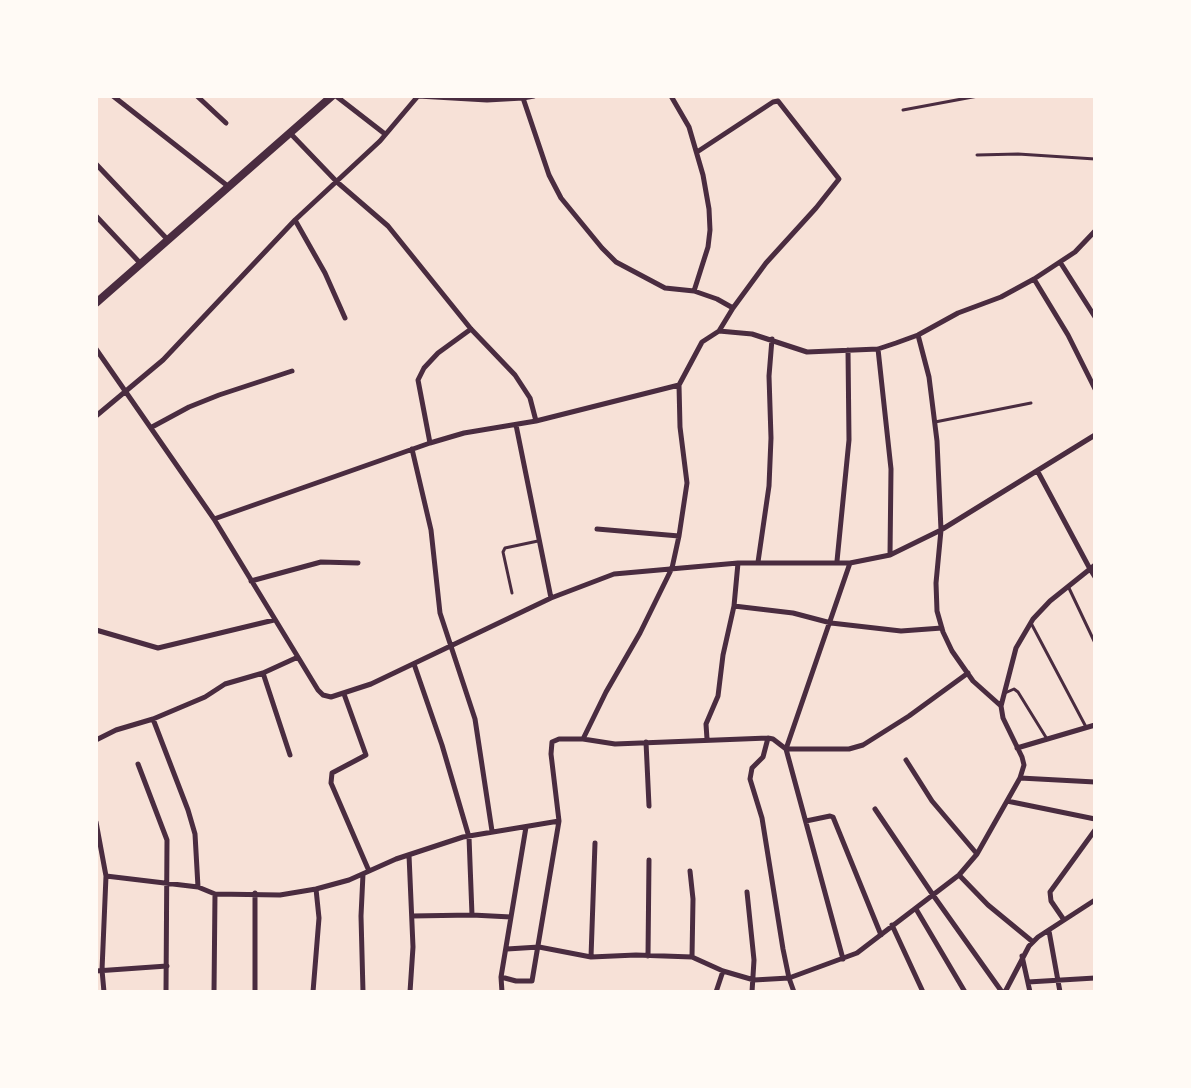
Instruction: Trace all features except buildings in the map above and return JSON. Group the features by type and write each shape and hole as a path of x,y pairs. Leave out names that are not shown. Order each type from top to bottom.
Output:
{"street":[{"path":"113,96 229,187"},
{"path":"197,96 226,123"},
{"path":"96,303 334,96 385,134"},
{"path":"96,416 163,360 295,220 380,141 421,97 487,100 534,96"},
{"path":"671,96 689,126 697,152 703,175 710,230 708,247 694,291"},
{"path":"523,98 560,198 602,248 616,262 665,288 694,291 718,299 733,308"},
{"path":"583,739 672,568 680,536 687,472 680,427 679,385 702,342 719,331 733,308 766,263 816,208 839,179 778,101 773,102 697,152"},
{"path":"290,133 337,182 388,226 471,329 515,375 530,398 536,421"},
{"path":"96,164 168,240"},
{"path":"96,216 141,264"},
{"path":"295,220 325,274 345,318"},
{"path":"719,331 752,334 807,352 878,348 918,335 958,313 1000,297 1034,279 1075,252 1095,231"},
{"path":"1060,262 1095,317"},
{"path":"1034,279 1068,335 1095,389"},
{"path":"430,443 418,380 424,368 438,353 471,329"},
{"path":"918,335 929,377 934,422 941,530 936,583 937,611 952,651 968,673 1001,706"},
{"path":"758,562 769,486 771,438 769,376 772,339"},
{"path":"878,348 891,469 890,555"},
{"path":"96,349 152,427 214,519 274,620 323,695 331,697 344,694 414,664 551,598 614,574 758,562 837,561 850,563 890,555 941,530 1038,472 1095,435"},
{"path":"837,561 849,440 848,350"},
{"path":"152,427 188,407 292,371"},
{"path":"214,519 412,449 464,433 536,421 679,385"},
{"path":"516,425 551,598"},
{"path":"412,449 431,530 440,613 475,719 492,831"},
{"path":"1038,472 1092,567 1095,577"},
{"path":"597,529 680,536"},
{"path":"251,581 321,562 358,563"},
{"path":"707,739 706,724 718,696 723,655 734,606 738,563"},
{"path":"786,750 850,563"},
{"path":"506,949 539,947 591,957 692,957 723,971 754,980 789,978 857,953 916,910 932,895 959,875 977,854 1020,778 1024,765 1003,718 1001,706 1016,648 1031,622 1068,586 1092,567"},
{"path":"734,606 793,613 831,623 901,632 942,628"},
{"path":"96,630 158,648 274,620"},
{"path":"96,740 116,730 153,719 204,697 225,684 263,673 298,657"},
{"path":"414,664 442,745 469,837 472,915"},
{"path":"263,673 290,755"},
{"path":"786,750 849,749 863,745 909,716 968,673"},
{"path":"344,694 366,756 332,774 331,783 369,871"},
{"path":"153,719 192,826 198,887"},
{"path":"1017,748 1095,725"},
{"path":"768,738 763,757 752,768 750,779 762,818 789,978 794,992"},
{"path":"501,977 516,981 532,981 559,821 551,754 552,742 559,739 583,739 615,744 707,739 773,739 786,750 843,959"},
{"path":"646,742 648,806"},
{"path":"906,760 932,801 977,854"},
{"path":"138,764 167,840 165,883 166,992"},
{"path":"1020,778 1095,782"},
{"path":"1007,801 1095,820"},
{"path":"875,809 932,895 1003,992 1022,955 1033,942 1095,900"},
{"path":"806,821 833,817 881,936"},
{"path":"106,876 198,887 215,894 255,893 280,895 316,889 363,874 409,855 469,837 492,831 559,821"},
{"path":"96,822 106,876 99,970 104,992"},
{"path":"502,992 501,977 526,827"},
{"path":"1064,920 1051,901 1050,892 1095,830"},
{"path":"591,957 595,843"},
{"path":"409,855 412,916 410,992"},
{"path":"648,956 649,860"},
{"path":"690,871 693,899 692,957"},
{"path":"363,874 361,916 364,992"},
{"path":"959,875 988,905 1033,942"},
{"path":"313,992 319,918 316,889"},
{"path":"747,892 754,980 752,992"},
{"path":"255,893 255,992"},
{"path":"214,992 215,894"},
{"path":"916,910 965,992"},
{"path":"412,916 472,915 511,917"},
{"path":"892,926 923,992"},
{"path":"1049,931 1060,992"},
{"path":"1022,955 1030,992"},
{"path":"99,970 167,966"},
{"path":"716,992 723,971"},
{"path":"1028,982 1095,978"}],"lane":[{"path":"903,110 978,96"},
{"path":"977,156 1018,154 1095,159"},
{"path":"934,422 1031,403"},
{"path":"512,593 502,552 505,548 538,541"},
{"path":"1068,586 1095,644"},
{"path":"1031,622 1086,727"},
{"path":"1004,693 1014,690 1018,692 1047,739"}]}
